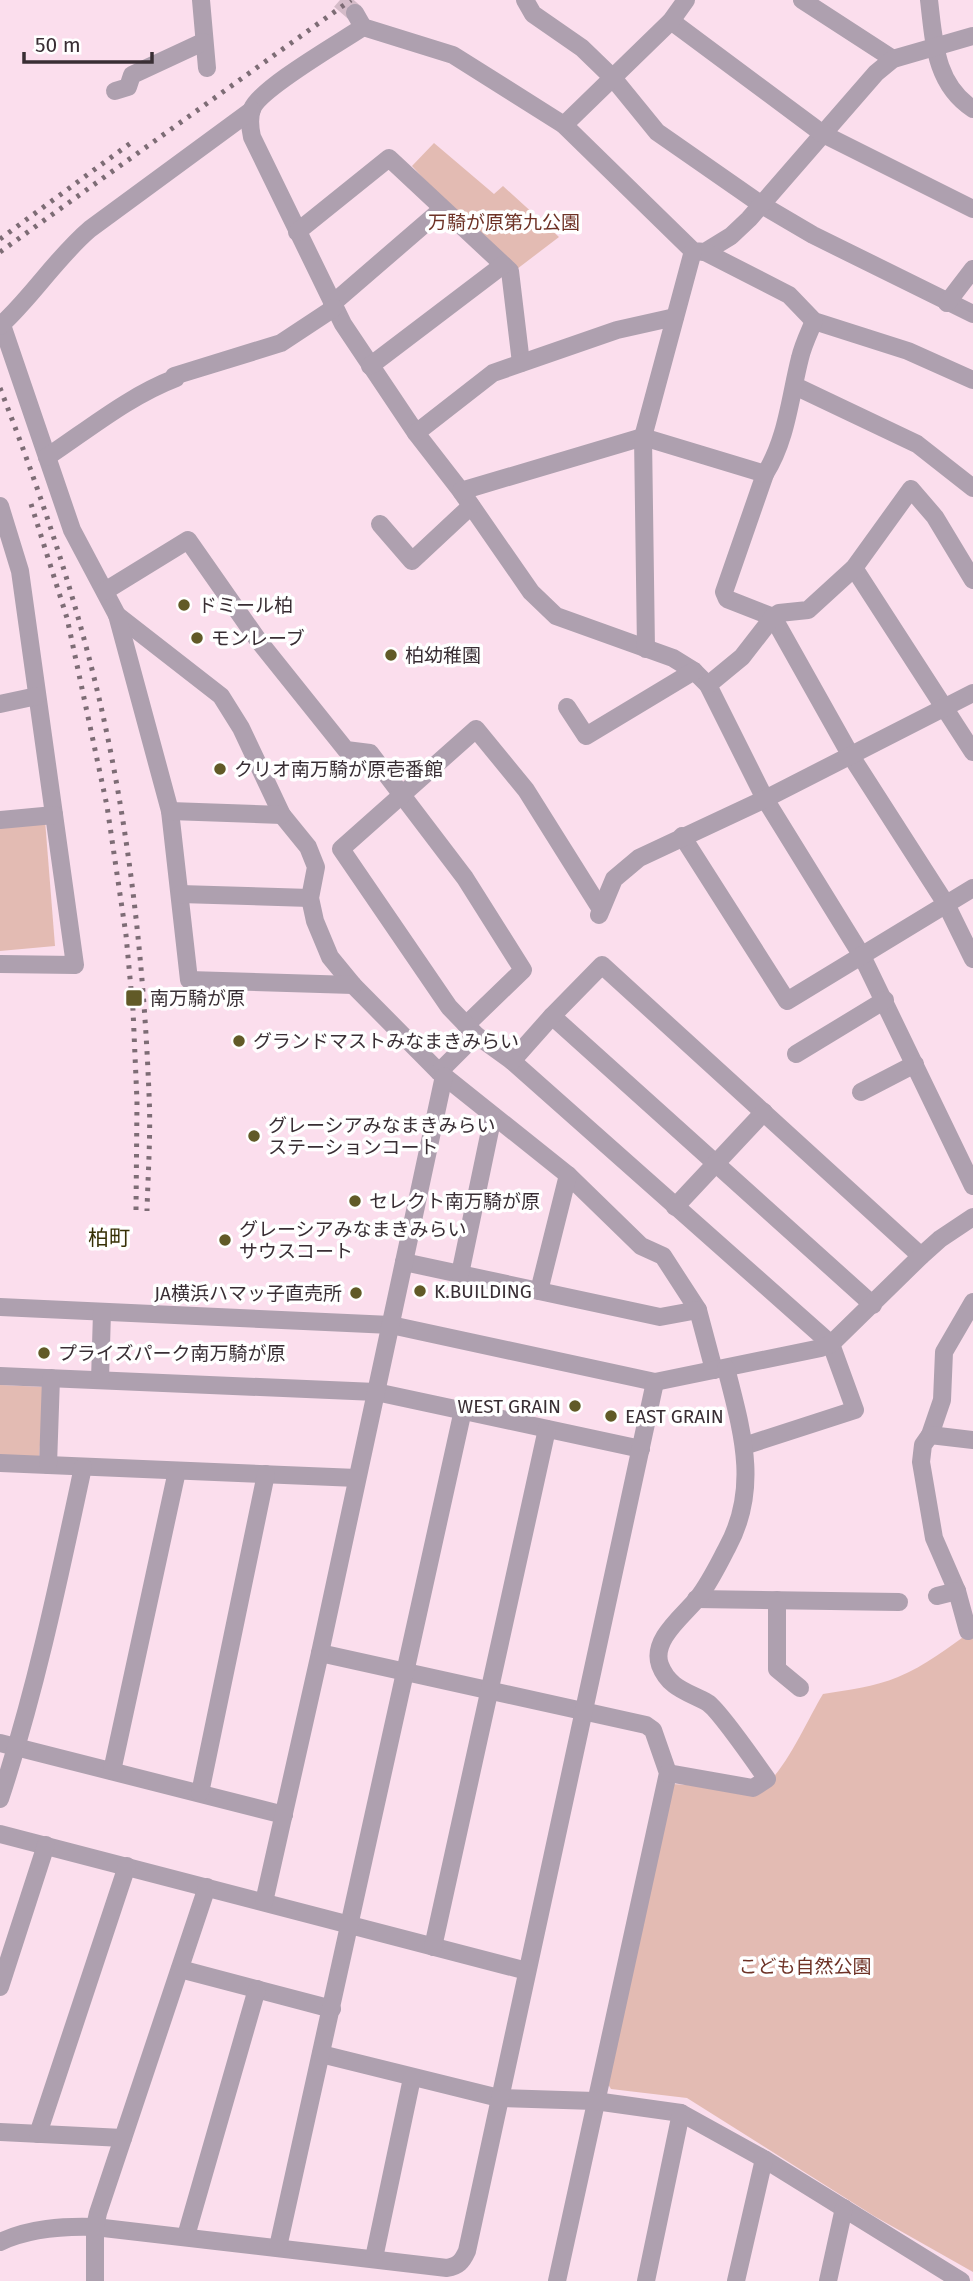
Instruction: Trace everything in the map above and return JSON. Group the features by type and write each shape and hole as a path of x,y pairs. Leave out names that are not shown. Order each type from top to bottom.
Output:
{"street":[{"path":"201,0 207,68"},
{"path":"525,0 533,14 582,48 613,78 656,132 762,205 813,235 973,314"},
{"path":"564,125 671,21 686,0"},
{"path":"929,0 934,46 943,77 958,99 973,109"},
{"path":"807,1 893,59"},
{"path":"354,985 189,980 170,810 117,615 72,530 1,325 19,308 71,245 252,110 265,92 359,20 453,55 564,125 699,252 789,295 814,321 908,351 973,380"},
{"path":"671,21 823,134 973,209"},
{"path":"646,649 643,437 676,317 699,252 731,236 762,205 876,73 893,59 973,36"},
{"path":"115,91 128,87 132,75 204,42"},
{"path":"252,110 252,137 333,306 416,433 531,592 556,616 673,658 694,671 708,685 765,799 862,956 973,1186"},
{"path":"297,232 389,158 510,271 521,363"},
{"path":"47,457 117,409 153,387 176,378 174,376 281,343 333,306 442,209"},
{"path":"370,366 503,265"},
{"path":"947,303 973,270"},
{"path":"416,433 492,373 617,330 676,317"},
{"path":"814,321 800,357 777,456 765,474 724,592 727,598 773,617 851,755 946,904 973,959"},
{"path":"795,386 917,444 973,488"},
{"path":"380,524 412,561 466,499 643,437 765,474"},
{"path":"708,685 742,657 773,617 779,613 808,610 854,568 911,489 935,517 973,580"},
{"path":"0,506 20,571 75,965 0,964"},
{"path":"105,591 188,540 258,640 346,750 370,753 465,878 527,969 471,1030 442,1074 391,1325 264,1902"},
{"path":"854,568 973,752"},
{"path":"117,615 221,696 241,728 282,815 308,847 316,867 310,898 315,921 330,957 442,1074 568,1175 641,1246 663,1256 698,1310 744,1446 745,1504 738,1526 696,1599 674,1623 661,1646 659,1662 665,1675 677,1689 711,1705 766,1779 753,1788 668,1773"},
{"path":"568,707 586,736 694,671"},
{"path":"744,1446 855,1410 831,1344 512,1061 471,1030 449,1007 341,849 476,729 526,790 598,913 614,879 639,858 765,799 973,693"},
{"path":"0,704 37,696"},
{"path":"170,810 282,815"},
{"path":"0,820 54,815"},
{"path":"682,836 787,1001 973,888"},
{"path":"180,894 310,898"},
{"path":"512,1061 602,965 921,1256"},
{"path":"796,1054 885,1000"},
{"path":"552,1016 873,1305"},
{"path":"861,1092 915,1064"},
{"path":"675,1208 764,1112"},
{"path":"460,1274 493,1115"},
{"path":"539,1291 568,1175"},
{"path":"0,1307 391,1325 655,1382 831,1344 921,1256 972,1222"},
{"path":"404,1262 660,1317 698,1310"},
{"path":"973,1302 965,1329 944,1352 942,1400 930,1435 923,1445 921,1462 934,1538 957,1591 968,1630 973,1627"},
{"path":"100,1380 102,1312"},
{"path":"0,1376 376,1392 641,1449"},
{"path":"48,1465 51,1378"},
{"path":"447,2268 462,2261 467,2251 655,1382"},
{"path":"278,2247 463,1410"},
{"path":"433,1947 547,1429"},
{"path":"930,1435 973,1440"},
{"path":"0,1464 357,1478"},
{"path":"0,1799 9,1745 49,1629 83,1467"},
{"path":"112,1771 177,1471"},
{"path":"200,1794 266,1474"},
{"path":"937,1596 957,1591"},
{"path":"696,1599 899,1602"},
{"path":"777,1600 777,1669 800,1688"},
{"path":"320,1653 646,1725 653,1730 668,1773 556,2281"},
{"path":"9,1745 284,1815"},
{"path":"0,1834 527,1971"},
{"path":"0,1987 46,1845"},
{"path":"38,2134 127,1866"},
{"path":"94,2281 95,2227 207,1887"},
{"path":"180,1969 331,2009"},
{"path":"186,2236 257,1989"},
{"path":"321,2054 499,2098 595,2101 681,2113 764,2159 961,2281"},
{"path":"374,2258 412,2078"},
{"path":"646,2281 681,2113"},
{"path":"0,2132 123,2138"},
{"path":"736,2281 764,2159"},
{"path":"828,2281 844,2208"},
{"path":"0,2242 12,2236 45,2229 95,2227 447,2268 455,2272 460,2281"}],"green space":[{"name":"万騎が原第九公園","path":"434,143 494,194 503,186 559,237 517,269 449,206 412,166"},
{"path":"45,820 55,946 0,951 0,824"},
{"path":"0,1385 44,1387 39,1459 0,1457"},
{"name":"こども自然公園","path":"973,1630 973,2272 874,2216 687,2098 611,2089 606,2081 673,1784 759,1790 786,1760 823,1694 870,1686 908,1673"}],"tunnel":[{"path":"340,0 355,13"}],"railway":[{"path":"0,252 351,0"},
{"path":"0,239 132,142"},
{"path":"0,388 30,467 70,588 112,758 134,902 147,1046 150,1123 147,1211"},
{"path":"31,504 67,618 107,806 126,935 133,1010 137,1101 136,1210"}],"place":[{"name":"ドミール柏","path":"184,605"},
{"name":"モンレーブ","path":"197,638"},
{"name":"柏幼稚園","path":"391,655"},
{"name":"クリオ南万騎が原壱番館","path":"220,769"},
{"name":"南万騎が原","path":"134,998"},
{"name":"グランドマストみなまきみらい","path":"239,1041"},
{"name":"グレーシアみなまきみらい ステーションコート","path":"254,1136"},
{"name":"セレクト南万騎が原","path":"355,1201"},
{"name":"グレーシアみなまきみらい サウスコート","path":"225,1240"},
{"name":"K.BUILDING","path":"420,1291"},
{"name":"JA横浜ハマッ子直売所","path":"356,1293"},
{"name":"プライズパーク南万騎が原","path":"44,1353"},
{"name":"WEST GRAIN","path":"575,1406"},
{"name":"EAST GRAIN","path":"611,1416"}],"district":[{"name":"柏町","path":"109,1238"}]}
